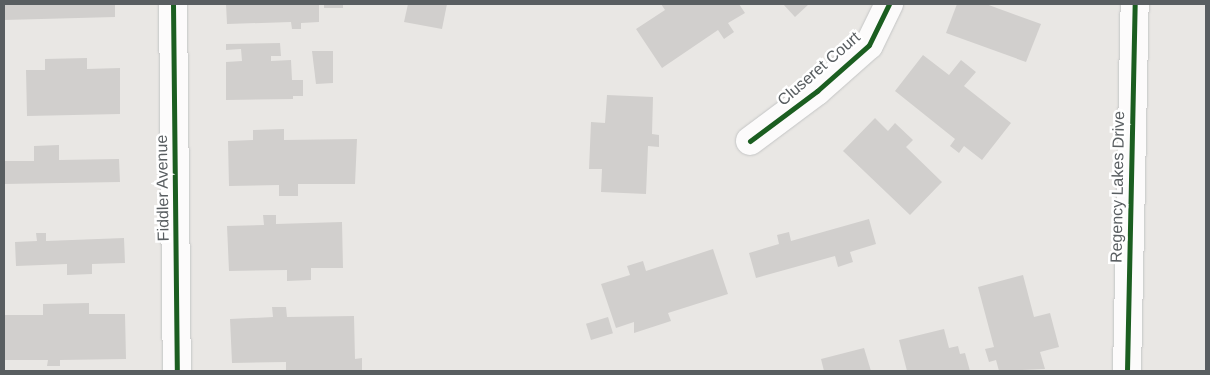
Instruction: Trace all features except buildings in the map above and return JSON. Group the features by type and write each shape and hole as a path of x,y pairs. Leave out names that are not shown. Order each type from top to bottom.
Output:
{"street":[{"name":"Fiddler Avenue","path":"173,4 177,371"},
{"name":"Cluseret Court","path":"750,141 817,91 869,45 889,4"},
{"name":"Regency Lakes Drive","path":"1127,371 1135,4"}],"cycle path":[{"path":"173,4 177,371"},
{"path":"750,141 817,91 869,45 889,4"},
{"path":"1127,371 1135,4"}]}
